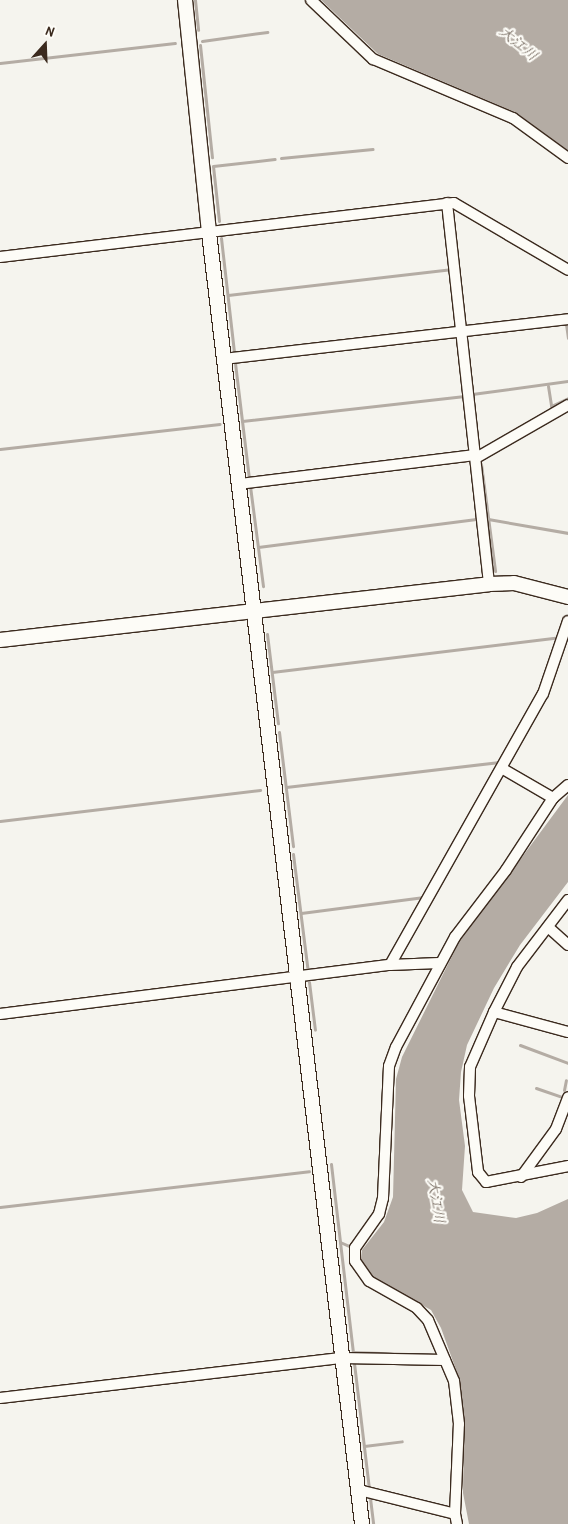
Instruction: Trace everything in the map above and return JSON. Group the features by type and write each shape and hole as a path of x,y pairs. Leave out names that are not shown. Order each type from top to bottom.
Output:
{"street":[{"path":"185,0 209,233 238,484 362,1524"},
{"path":"311,0 373,59 513,118 530,127 568,158"},
{"path":"0,257 454,202 568,270"},
{"path":"447,203 489,584"},
{"path":"224,359 568,319"},
{"path":"238,484 476,456 568,405"},
{"path":"0,640 489,584 514,583 568,597"},
{"path":"390,965 544,694 568,621"},
{"path":"503,769 553,798"},
{"path":"359,1490 456,1519 458,1424 454,1381 428,1320 417,1308 369,1281 360,1272 354,1255 355,1248 379,1214 383,1198 389,1066 439,963 553,798 568,784"},
{"path":"568,900 517,967 494,1012 470,1067 469,1096 478,1172 486,1182 568,1166"},
{"path":"548,927 568,945"},
{"path":"0,1014 297,979 390,965 439,963"},
{"path":"494,1012 568,1032"},
{"path":"522,1176 556,1129 568,1097"},
{"path":"0,1398 343,1358 445,1360"}],"water":[{"name":"大江川","path":"321,0 568,0 568,151 515,112 378,54"},
{"name":"大江川","path":"568,795 568,882 520,945 494,988 467,1045 461,1072 459,1100 465,1146 462,1190 473,1212 516,1218 537,1213 568,1199 568,1524 469,1524 463,1493 464,1419 459,1378 441,1328 431,1310 377,1280 360,1265 362,1250 384,1222 393,1197 396,1079 402,1057 459,942"}],"waterway":[{"path":"195,0 198,30"},
{"path":"202,41 267,32"},
{"path":"0,63 175,43"},
{"path":"200,45 212,157"},
{"path":"281,158 373,149"},
{"path":"219,221 213,166 275,159"},
{"path":"221,238 234,352"},
{"path":"228,295 452,269"},
{"path":"566,324 568,338"},
{"path":"235,363 249,479"},
{"path":"472,394 568,381"},
{"path":"548,386 551,406 568,398"},
{"path":"242,421 465,396"},
{"path":"0,449 220,424"},
{"path":"481,464 495,571"},
{"path":"250,486 263,586"},
{"path":"258,547 476,519"},
{"path":"488,519 568,533"},
{"path":"267,634 278,723"},
{"path":"272,672 555,638"},
{"path":"279,732 293,846"},
{"path":"286,787 500,762"},
{"path":"0,821 260,790"},
{"path":"293,854 308,973"},
{"path":"301,913 424,897"},
{"path":"309,982 315,1030"},
{"path":"520,1045 568,1063"},
{"path":"564,1090 566,1080"},
{"path":"536,1088 562,1097"},
{"path":"331,1164 340,1242 351,1247"},
{"path":"0,1207 309,1171"},
{"path":"340,1242 353,1353"},
{"path":"353,1352 408,1354"},
{"path":"354,1363 369,1488"},
{"path":"364,1446 402,1441"},
{"path":"370,1498 373,1524"}]}
